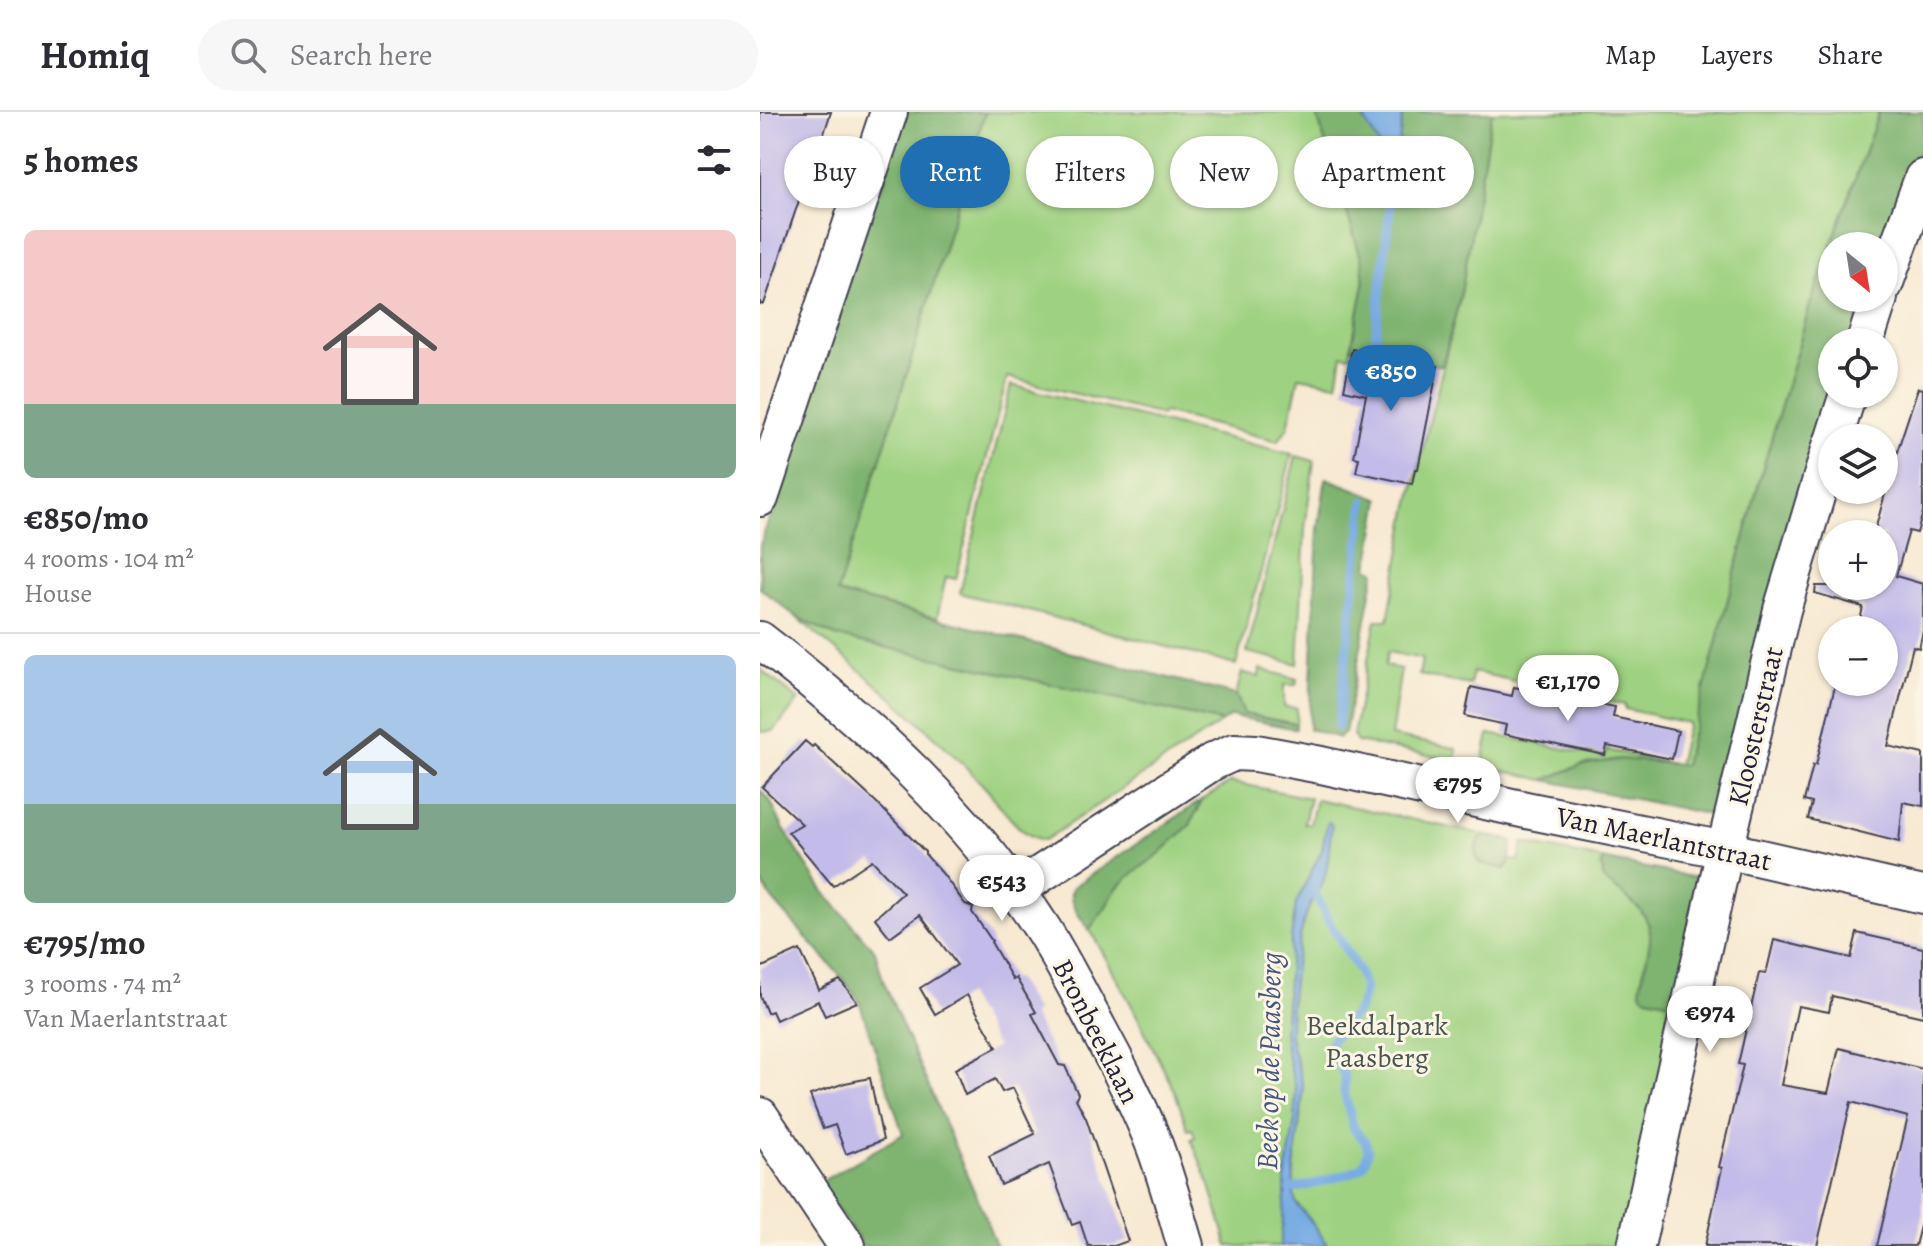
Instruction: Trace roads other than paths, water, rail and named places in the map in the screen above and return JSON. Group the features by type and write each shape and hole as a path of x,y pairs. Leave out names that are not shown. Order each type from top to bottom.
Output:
{"street":[{"path":"760,498 889,112"},
{"path":"1898,247 1923,178"},
{"name":"Kloosterstraat","path":"1636,1246 1782,610 1818,490"},
{"name":"Bronbeeklaan","path":"760,640 853,716 916,775 975,838 1016,890 1044,931 1116,1060 1155,1147 1186,1246"},
{"name":"Van Maerlantstraat","path":"1016,890 1212,762 1234,752 1321,765 1923,895"},
{"path":"760,1116 847,1246"}],"water":[{"path":"1360,112 1403,112 1400,136 1374,136"},
{"path":"1329,822 1332,825 1325,878 1306,914 1298,947 1290,1033 1303,1092 1294,1193 1297,1204 1328,1246 1280,1246 1285,1178 1295,1120 1296,1089 1284,1033 1291,938 1296,903 1322,850"}],"waterway":[{"name":"Beek op de Paasberg","path":"1374,347 1390,208"},
{"name":"Beek op de Paasberg","path":"1338,727 1364,501"},
{"name":"Beek op de Paasberg","path":"1290,1189 1350,1173 1362,1167 1368,1150 1365,1141 1354,1129 1344,1092 1345,1079 1330,1052 1331,1041 1359,1009 1365,989 1358,970 1313,889"}],"park label":[{"name":"Beekdalpark Paasberg","path":"1377,1041"}]}
